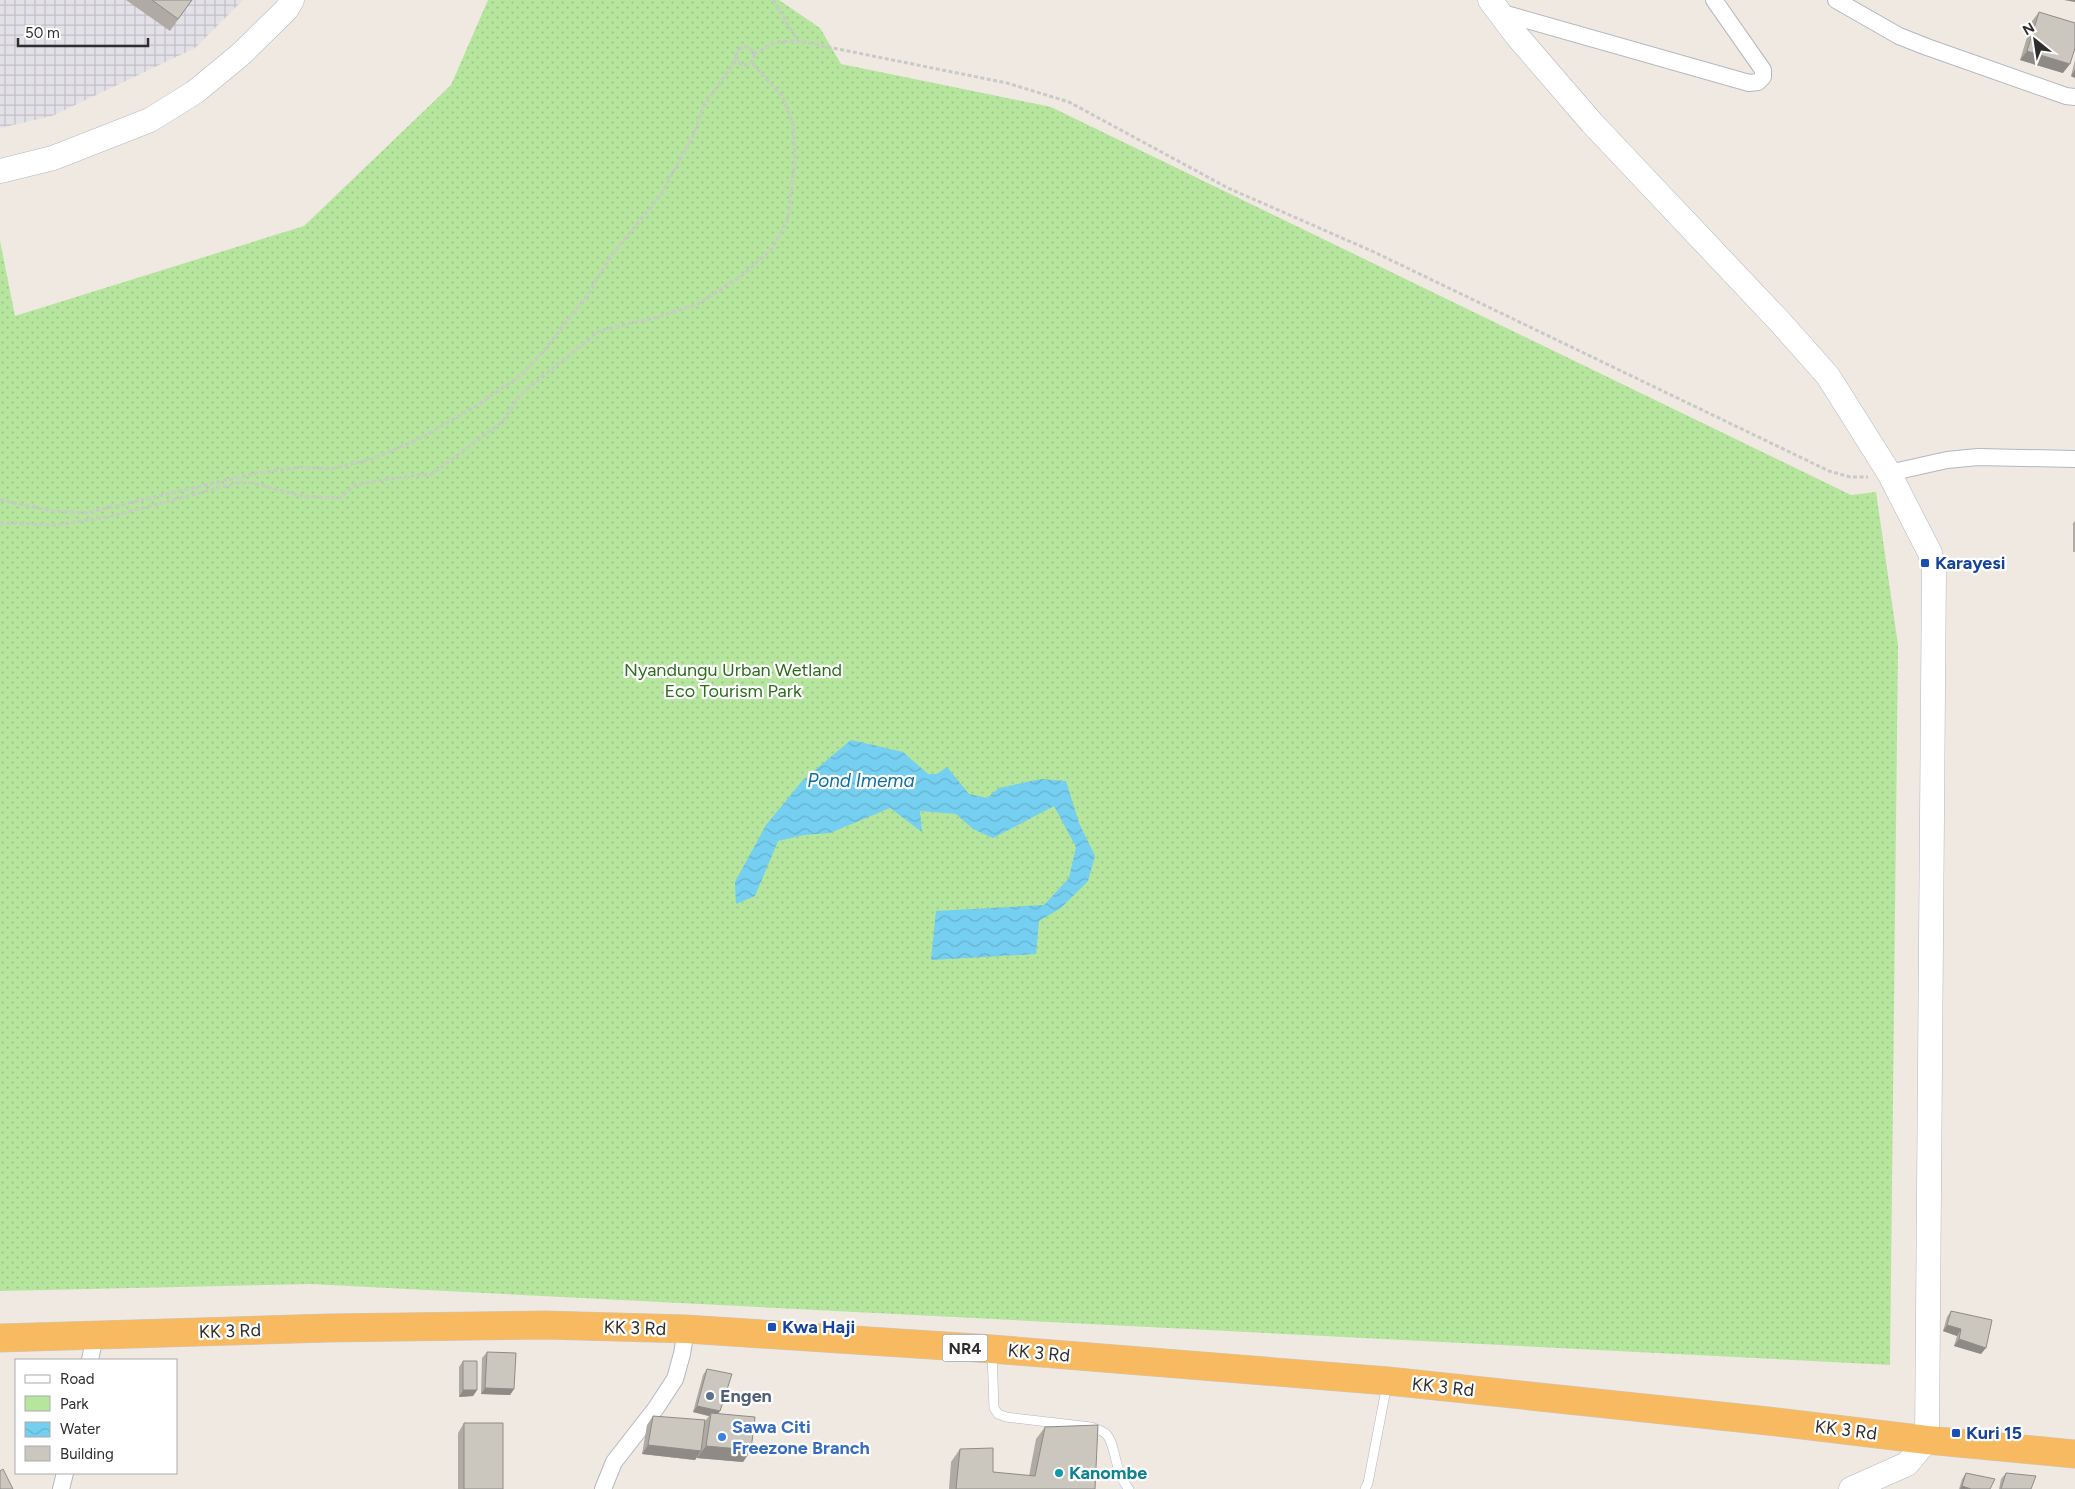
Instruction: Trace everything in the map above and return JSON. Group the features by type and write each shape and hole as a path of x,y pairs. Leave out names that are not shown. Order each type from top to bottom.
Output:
{"highway":[{"name":"KK 3 Rd","path":"0,1338 93,1348 328,1328 545,1325 686,1329 992,1349 1388,1381 1768,1421 1926,1440 2075,1454"}],"main road":[{"path":"0,171 53,158 150,120 195,92 240,55 286,10 292,0"},
{"path":"1495,6 1517,36 1592,123 1781,323 1828,376 1889,473 1930,553 1934,568 1926,1440 1914,1458 1907,1464 1851,1489"}],"street":[{"path":"1495,6 1749,82 1758,82 1763,77 1763,70 1714,0"},
{"path":"1836,0 1899,36 2066,96 2075,97"},
{"path":"1889,473 1948,460 1978,457 2075,459"},
{"path":"603,1489 614,1462 656,1408 675,1379 686,1329"},
{"path":"61,1489 65,1474"}],"lane":[{"path":"992,1349 994,1408 998,1414 1006,1417 1102,1430 1111,1440 1120,1475 1129,1489"},
{"path":"1365,1489 1388,1381"}],"path":[{"path":"772,0 798,41"},
{"path":"754,54 776,42 798,41 1008,83 1069,102 1228,188 1374,252 1829,471 1850,477 1864,478 1889,473"},
{"path":"0,500 52,511 86,513 252,474 300,467 330,469 372,460 422,438 476,406 520,376 546,348 588,294 611,256 660,196 694,136 703,107 736,60 737,52 742,48 751,49 754,54 752,63"},
{"path":"736,60 743,66 752,63"},
{"path":"0,523 56,525 103,518 175,501 237,483 252,483 302,496 339,498 355,485 432,474 502,422 521,394 599,331 658,317 698,304 742,276 772,249 788,219 795,158 793,123 782,96 752,63"}],"shaded area":[{"path":"0,0 243,0 195,48 52,116 0,128"}],"green space":[{"name":"Nyandungu Urban Wetland Eco Tourism Park","path":"488,0 779,0 820,28 841,64 1051,107 1851,495 1876,492 1898,645 1890,1365 310,1284 0,1291 0,241 15,316 304,226 451,85"}],"water":[{"name":"Pond Imema","path":"851,740 903,752 928,774 937,774 947,767 969,794 987,798 999,788 1041,779 1066,781 1079,823 1095,856 1088,881 1061,908 1039,921 1036,954 931,960 936,911 1044,905 1069,878 1076,847 1054,806 993,838 973,829 956,814 920,811 922,832 890,808 830,833 804,835 778,841 755,896 736,904 735,882 766,825 803,780"}],"building":[{"path":"152,0 192,0 178,19"},
{"path":"2039,12 2075,23 2075,48 2070,64 2027,51"},
{"path":"1951,1311 1992,1320 1986,1348 1959,1339 1961,1329 1947,1325"},
{"path":"487,1352 516,1353 514,1389 485,1388"},
{"path":"463,1361 477,1361 477,1390 463,1390"},
{"name":"Engen","path":"707,1369 732,1374 720,1411 697,1406"},
{"path":"711,1413 755,1417 751,1450 706,1446"},
{"path":"653,1416 705,1420 701,1451 648,1445"},
{"path":"464,1423 503,1423 503,1489 464,1489"},
{"name":"Kanombe","path":"1098,1425 1095,1489 956,1489 960,1449 993,1448 993,1472 1035,1476 1045,1427"},
{"path":"3,1469 13,1489 0,1489 0,1471"},
{"path":"1966,1473 1995,1479 1990,1489 1971,1489 1962,1486"},
{"path":"2006,1473 2036,1476 2031,1489 2001,1489"}],"place":[{"name":"Karayesi","path":"1925,563"},
{"name":"Kwa Haji","path":"772,1327"},
{"name":"Engen","path":"710,1396"},
{"name":"Kuri 15","path":"1956,1433"},
{"name":"Sawa Citi Freezone Branch","path":"722,1437"},
{"name":"Kanombe","path":"1059,1473"}]}
